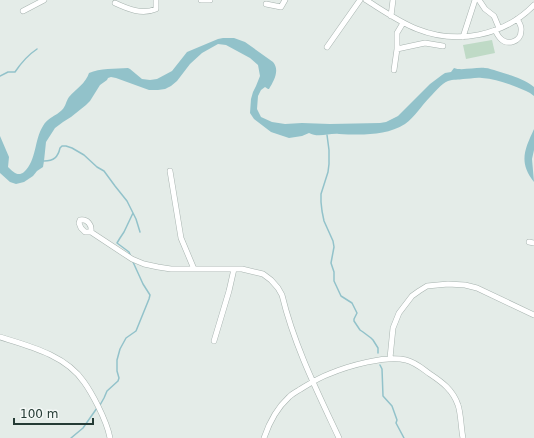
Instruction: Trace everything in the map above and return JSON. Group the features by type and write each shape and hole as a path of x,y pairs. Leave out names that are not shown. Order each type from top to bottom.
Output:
{"street":[{"path":"23,11 44,0"},
{"path":"115,3 138,12 156,9 156,0"},
{"path":"201,0 210,0"},
{"path":"266,4 281,7 285,0"},
{"path":"327,48 360,0"},
{"path":"366,0 403,23 417,29 446,37 463,37 484,34 517,19 534,5"},
{"path":"391,16 392,0"},
{"path":"463,37 475,0"},
{"path":"479,0 484,9 494,16 500,39 507,42 513,42 518,38 522,30 517,19"},
{"path":"394,70 398,33 403,23"},
{"path":"397,49 425,43 443,46"},
{"path":"170,171 181,238 194,269"},
{"path":"91,232 132,259 144,264 171,269 242,269 263,274 271,280 282,295 298,346 339,438"},
{"path":"214,341 234,269"},
{"path":"390,358 393,328 399,313 412,296 427,286 448,284 465,285 477,288 534,315"},
{"path":"0,337 49,355 63,362 74,371 83,380 92,395 104,418 110,438"},
{"path":"264,438 274,414 289,396 313,381 341,369 366,362 390,358 408,360 446,385 459,406 463,438"}],"green space":[{"path":"492,40 495,53 466,59 463,45"}],"water":[{"path":"223,38 234,38 245,42 275,65 276,72 274,79 269,89 265,87 261,90 258,96 257,109 261,117 272,122 285,124 330,124 386,122 398,116 430,84 445,73 451,72 454,68 486,68 516,77 534,87 534,96 515,87 488,79 477,78 452,80 445,82 409,121 390,131 373,134 320,135 309,133 302,136 289,138 271,132 254,119 250,113 251,99 260,76 258,65 250,58 226,45 218,44 202,53 190,64 177,81 165,89 149,90 116,78 108,78 100,85 86,105 55,128 46,142 43,167 33,176 24,182 16,184 10,182 0,173 0,136 9,157 8,167 16,173 20,174 24,172 31,162 38,137 45,123 62,110 69,97 88,77 89,73 103,69 128,68 142,79 157,79 172,71 187,52"},
{"path":"534,129 534,150 532,159 534,182 526,168 525,156 528,143"}],"waterway":[{"path":"0,76 8,72 15,72 25,59 37,49"},
{"path":"327,135 329,164 321,194 321,202 324,221 333,241 334,247 331,263 334,272 334,281 341,296 352,303 357,313 354,321 360,330 373,340 378,348 378,353"},
{"path":"44,161 55,158 62,146 72,148 84,155 97,167 104,171 127,201 136,219 140,232"},
{"path":"131,257 129,252 117,243 133,213"},
{"path":"100,405 107,391 118,381 117,360 120,349 126,338 136,331 150,295 133,262"},
{"path":"380,365 382,369 383,396 392,406 397,420 396,423 404,438"},
{"path":"71,438 83,428 97,408"}]}
